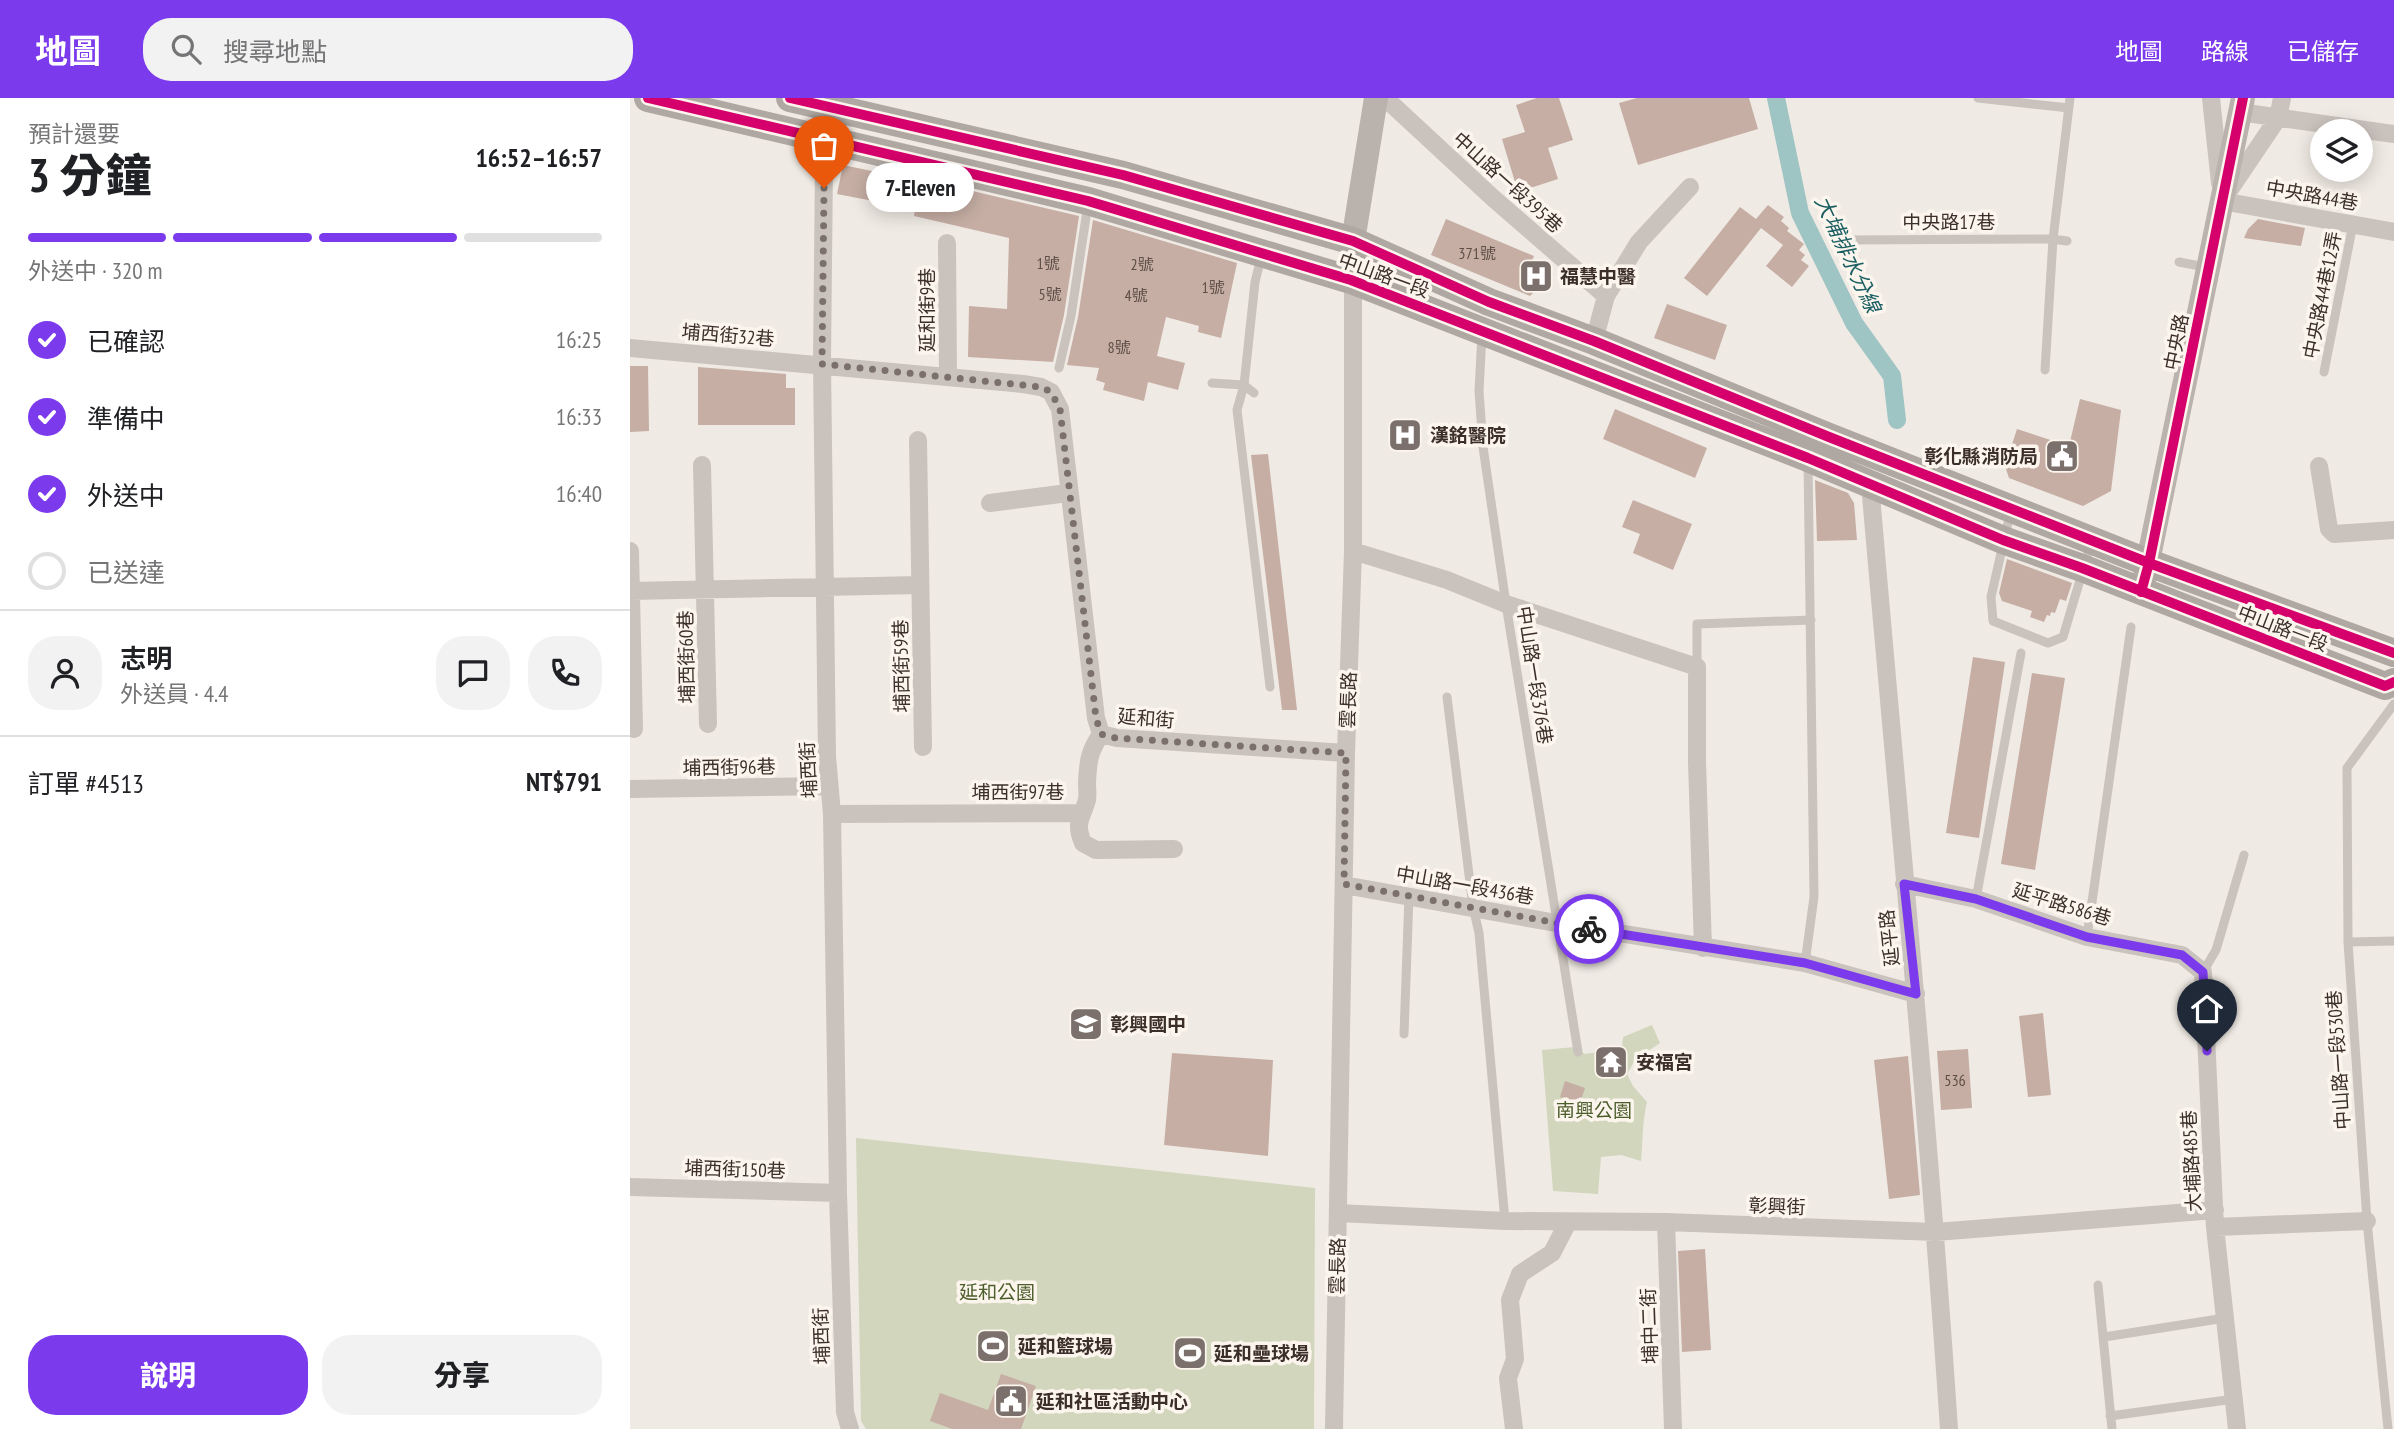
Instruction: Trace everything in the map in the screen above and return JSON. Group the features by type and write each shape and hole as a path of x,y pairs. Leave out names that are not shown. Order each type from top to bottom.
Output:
{"main road":[{"name":"中山路一段","path":"790,98 1123,176 1353,242 1486,316 1808,458 2003,540 2385,686 2394,682"},
{"name":"中山路一段","path":"665,100 1088,201 1351,280 1594,341 2149,563 2394,653"}],"street":[{"name":"雲長路","path":"1334,1429 1346,753 1353,551 1351,280 1353,242 1376,98"},
{"name":"中山路一段395巷","path":"1385,98 1483,189 1606,296"},
{"name":"中央路","path":"2211,98 2222,201"},
{"name":"中央路","path":"2222,201 2278,118 2282,98"},
{"path":"2241,105 2278,118 2394,134"},
{"name":"中央路","path":"2141,592 2241,105"},
{"name":"埔西街","path":"835,108 824,163 824,585 832,814 838,1193 845,1412 850,1429"},
{"path":"1594,341 1606,296 1639,242 1690,187"},
{"name":"中央路44巷","path":"2222,201 2394,232"},
{"name":"延和街9巷","path":"947,243 948,376"},
{"name":"埔西街32巷","path":"630,348 822,364"},
{"name":"延和街","path":"822,364 1023,384 1051,392 1060,409 1096,718 1101,734 1116,738 1346,753"},
{"name":"埔西街59巷","path":"918,440 923,747"},
{"name":"埔西街60巷","path":"702,465 708,724"},
{"path":"2319,466 2329,529 2334,534 2394,530"},
{"name":"延平路","path":"1870,484 1936,1232 1949,1429"},
{"path":"990,503 1068,493"},
{"path":"630,551 634,729"},
{"path":"1353,551 1447,580 1506,604 1697,667 1703,948"},
{"path":"824,585 920,585"},
{"name":"埔西街60巷","path":"631,591 824,585"},
{"path":"1080,813 1087,799 1090,750 1101,734"},
{"name":"埔西街96巷","path":"630,789 829,786"},
{"name":"埔西街97巷","path":"832,814 1080,813 1079,834 1083,843 1096,850 1174,849"},
{"name":"中山路一段436巷","path":"1344,884 1556,923 1805,963 1916,994"},
{"name":"延平路586巷","path":"1904,884 1976,899 2087,937 2182,955 2203,972"},
{"name":"大埔路485巷","path":"2203,972 2215,1219 2237,1429"},
{"name":"埔西街150巷","path":"630,1187 838,1193"},
{"name":"彰興街","path":"1338,1213 1505,1221 1666,1223 1936,1232 2215,1219 2367,1221"},
{"path":"1514,1429 1508,1378 1515,1359 1510,1300 1520,1274 1552,1253 1567,1222"},
{"name":"埔中二街","path":"1666,1223 1674,1429"}],"lane":[{"path":"1978,98 2070,103 2053,239 2045,370"},
{"path":"1059,368 1071,316 1088,201"},
{"name":"中央路44巷12弄","path":"2324,372 2353,224"},
{"name":"中央路17巷","path":"1846,240 2067,241"},
{"path":"1262,253 1255,282 1244,386 1237,410 1270,687"},
{"path":"2179,262 2209,268"},
{"name":"中山路一段376巷","path":"1486,316 1479,391 1482,436 1506,604 1578,1052"},
{"path":"1212,383 1244,386 1254,393"},
{"path":"1805,963 1814,897 1808,458"},
{"path":"2012,509 1991,597 1993,621 2048,643 2063,637 2092,540"},
{"path":"1697,667 1698,624 1811,620"},
{"path":"2087,937 2131,627"},
{"path":"1976,899 2021,653"},
{"path":"1447,697 1473,907 1479,933 1505,1221"},
{"name":"中山路一段530巷","path":"2388,1429 2367,1221 2348,942 2347,768 2394,704"},
{"name":"大埔路485巷","path":"2203,972 2216,950 2244,856"},
{"path":"1404,1034 1409,896"},
{"path":"2348,942 2394,941"},
{"path":"2098,1285 2112,1429"},
{"path":"2104,1337 2225,1318"},
{"path":"2110,1416 2234,1399"}],"green space":[{"name":"南興公園","path":"1652,1025 1660,1043 1635,1060 1627,1074 1647,1102 1641,1161 1621,1155 1601,1157 1598,1194 1553,1191 1542,1050 1575,1047 1585,1054 1622,1048 1623,1037"},
{"name":"延和公園","path":"856,1138 1315,1188 1314,1429 866,1429 861,1421"}],"building":[{"path":"1537,98 1559,98 1573,140 1548,148 1558,179 1518,192 1502,139 1525,132 1516,105"},
{"path":"1637,98 1749,98 1758,129 1638,165 1619,103"},
{"path":"843,165 891,175 892,172 1079,216 1064,315 1053,362 968,357 969,306 1007,309 1009,238 914,216 915,209 837,194"},
{"path":"1768,205 1784,217 1781,221 1789,228 1787,231 1804,244 1799,250 1805,255 1801,260 1809,266 1792,287 1766,266 1783,245 1761,228 1707,296 1684,278 1740,207 1756,219"},
{"path":"1446,219 1534,256 1526,275 1535,278 1538,288 1530,296 1431,255"},
{"path":"2258,219 2305,228 2301,246 2244,238 2248,229"},
{"path":"1093,220 1237,263 1221,338 1198,332 1199,326 1166,317 1157,356 1185,363 1178,390 1148,382 1144,401 1103,390 1105,383 1096,380 1099,368 1067,365 1078,317"},
{"path":"1667,304 1727,325 1715,360 1654,338"},
{"path":"630,366 648,366 649,431 630,432"},
{"path":"698,367 786,374 786,388 795,388 795,425 698,425"},
{"name":"彰化縣消防局","path":"2080,399 2121,410 2111,491 2083,506 2009,478 2005,466 2017,429 2069,446"},
{"path":"1615,409 1707,448 1695,478 1603,439"},
{"path":"1268,454 1297,710 1282,710 1251,455"},
{"path":"1815,480 1848,493 1854,503 1857,540 1817,541"},
{"path":"1633,500 1692,524 1673,570 1633,553 1640,534 1622,527"},
{"path":"2007,559 2072,583 2066,601 2060,599 2055,613 2047,615 2044,622 2030,617 2032,611 2002,601 1999,593"},
{"path":"1973,657 2005,662 1979,838 1946,833"},
{"path":"2032,673 2065,678 2035,870 2001,864"},
{"path":"2043,1013 2051,1095 2028,1097 2019,1016"},
{"path":"1968,1049 1972,1108 1941,1110 1937,1051"},
{"name":"安福宮","path":"1609,1050 1623,1052 1625,1070 1599,1072 1597,1053"},
{"path":"1172,1053 1273,1060 1268,1156 1164,1145"},
{"path":"1908,1056 1920,1195 1889,1199 1874,1060"},
{"path":"1565,1081 1585,1088 1580,1103 1560,1097"},
{"path":"1705,1249 1711,1350 1682,1352 1678,1251"},
{"name":"延和社區活動中心","path":"1001,1374 1036,1386 1021,1429 952,1429 930,1421 940,1393 988,1410"}],"waterway":[{"name":"大埔排水分線","path":"1776,98 1800,213 1854,323 1892,376 1897,420"}],"cycle path":[{"path":"648,98 1088,201 1351,280 1808,458 2003,540 2385,686 2394,682"},
{"path":"790,98 1123,175 1353,241 1489,302 1594,341 1829,437 2149,563 2394,653"},
{"path":"2141,592 2243,98"}],"way so far":[{"path":"824,188 822,364 1041,387 1051,392 1060,409 1096,718 1101,734 1116,738 1346,753 1344,884 1589,929"}],"place":[{"name":"7-Eleven","path":"824,188"},
{"name":"福慧中醫","path":"1536,276"},
{"name":"漢銘醫院","path":"1405,435"},
{"name":"彰化縣消防局","path":"2062,456"},
{"name":"彰興國中","path":"1086,1024"},
{"name":"安福宮","path":"1611,1062"},
{"name":"延和籃球場","path":"993,1346"},
{"name":"延和壘球場","path":"1190,1353"},
{"name":"延和社區活動中心","path":"1011,1401"}],"route":[{"path":"1589,929 1805,963 1916,994 1904,884 1976,899 2087,937 2182,955 2203,972 2207,1051"}]}
